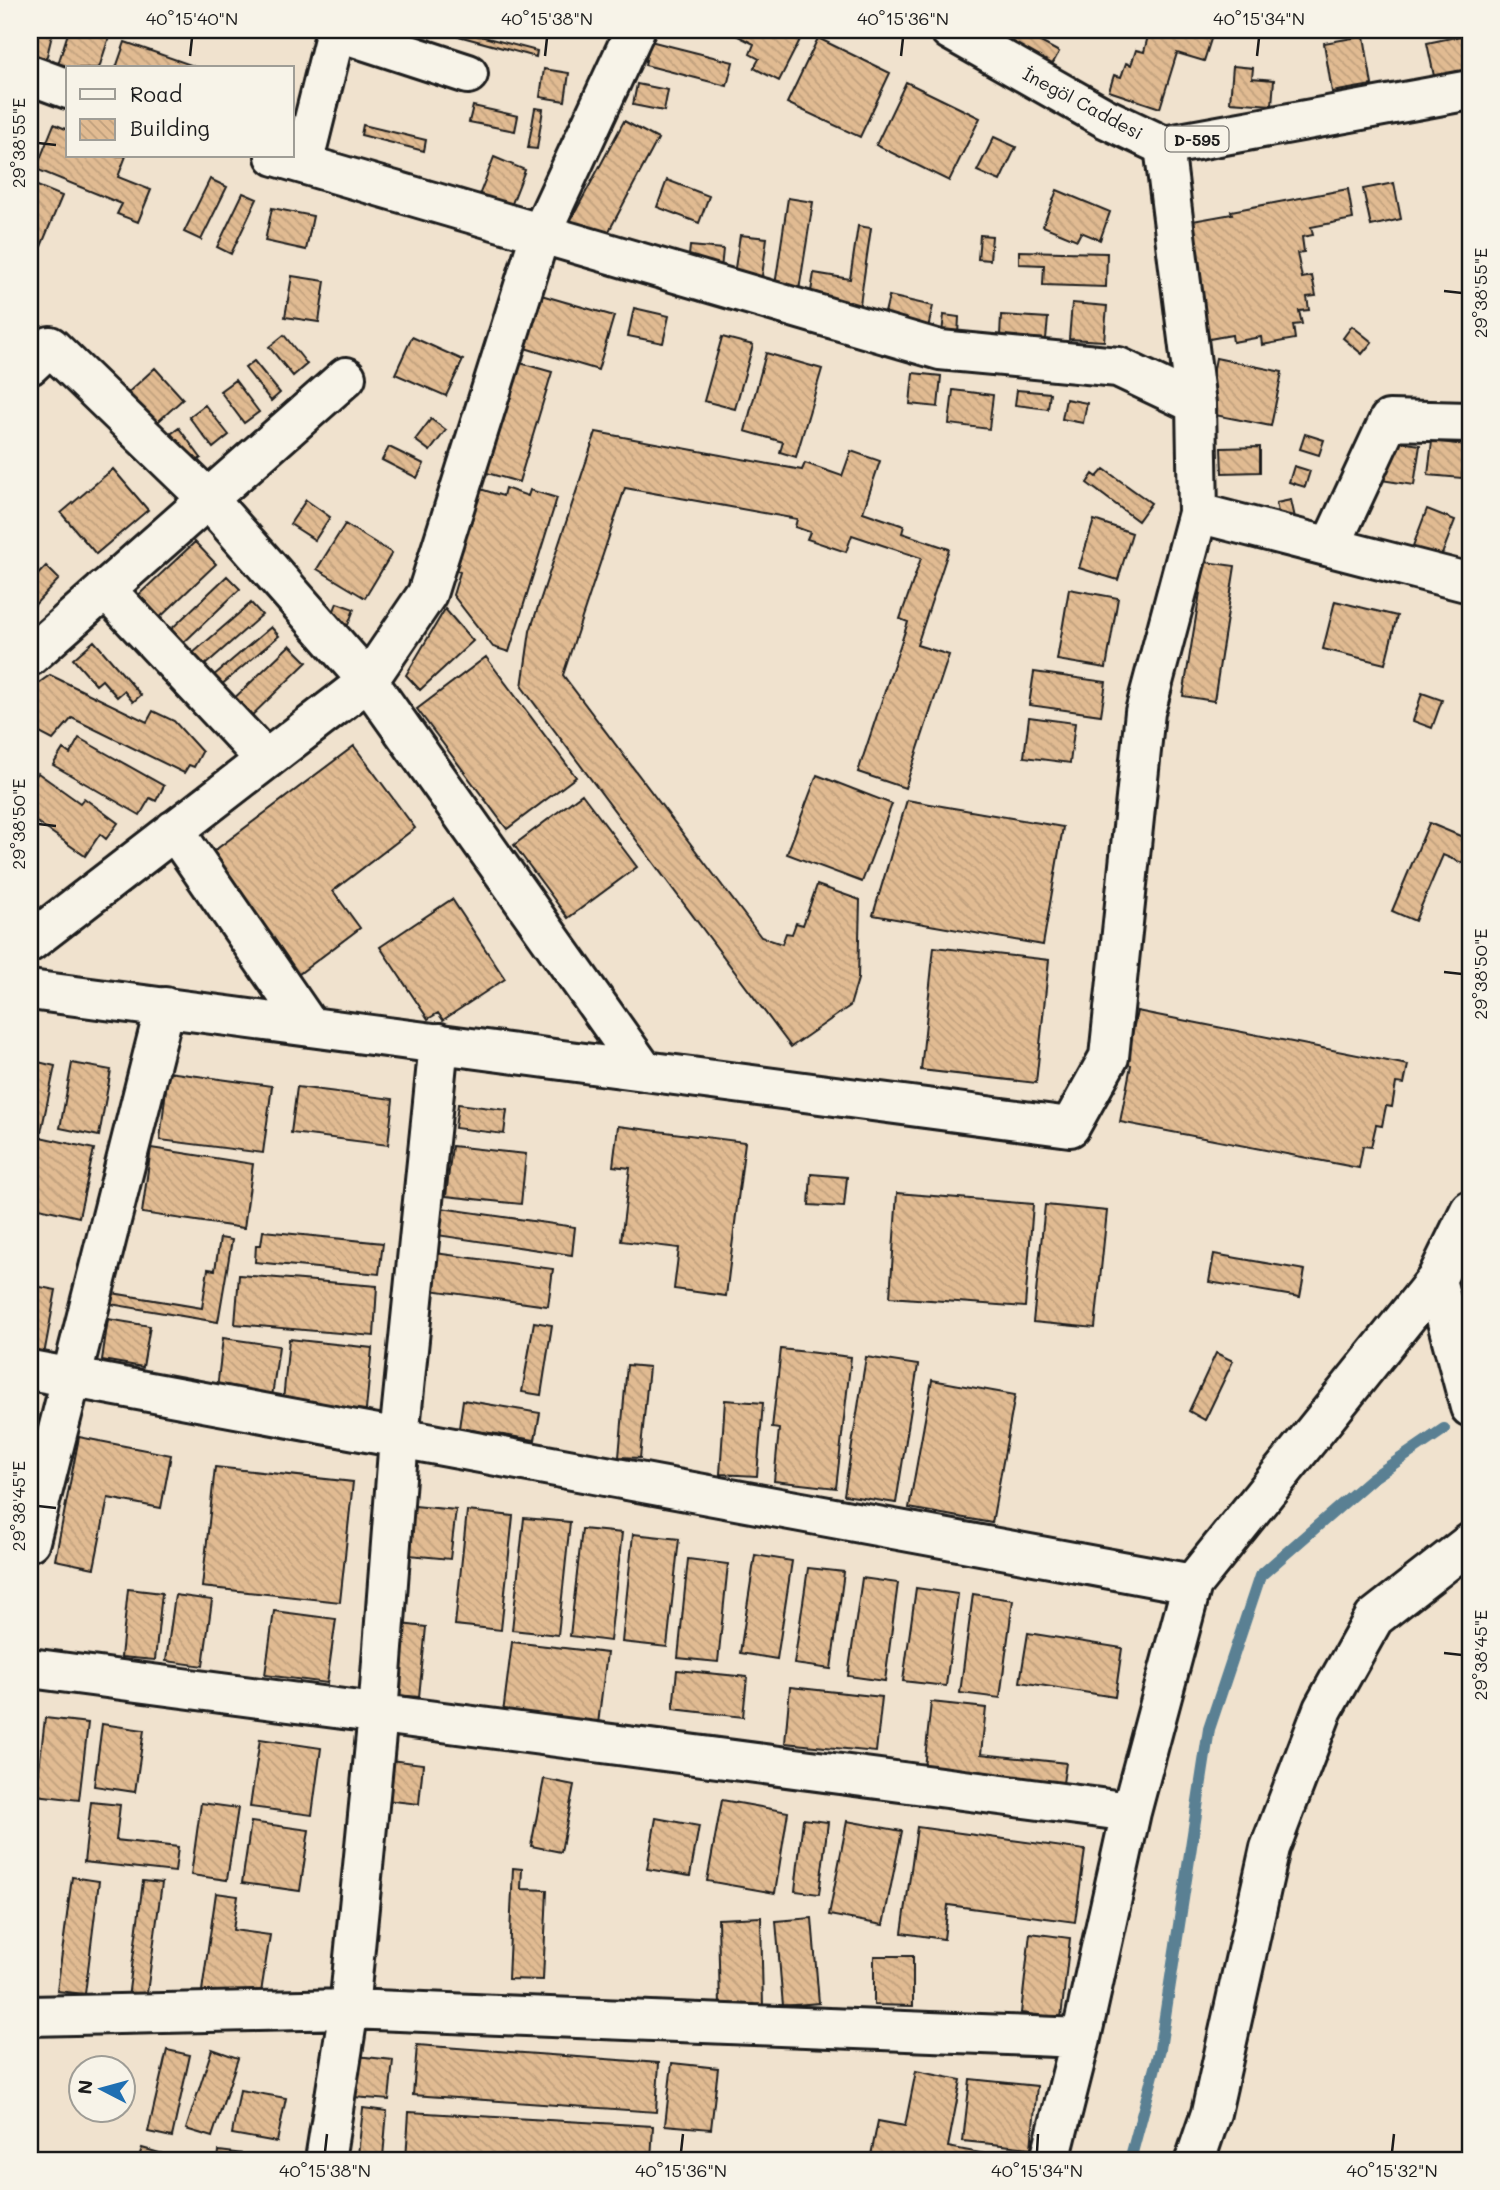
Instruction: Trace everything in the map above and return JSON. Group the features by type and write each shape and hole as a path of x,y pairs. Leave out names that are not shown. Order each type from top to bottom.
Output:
{"street":[{"path":"30,942 368,681 427,594 540,235 635,30"},
{"name":"İnegöl Caddesi","path":"950,30 1105,118 1164,146 1470,90"},
{"path":"294,147 337,31 468,74"},
{"path":"30,75 66,88"},
{"path":"30,990 1070,1127 1109,1057 1145,712 1198,513 1196,404 1164,146"},
{"path":"289,160 940,350 1118,367 1196,404"},
{"path":"30,365 50,346 207,498 368,681 644,1071"},
{"path":"30,656 346,377"},
{"path":"1330,547 1389,420 1470,422"},
{"path":"1198,513 1470,583"},
{"path":"105,589 266,760"},
{"path":"174,831 309,1026"},
{"path":"30,1541 165,1007"},
{"path":"326,2160 349,2009 378,1714 399,1438 439,1043"},
{"path":"1470,1210 1450,1303 1470,1407"},
{"path":"1049,2160 1081,2038 1131,1812 1192,1584 1450,1303"},
{"path":"30,1370 1192,1584"},
{"path":"1195,2160 1211,2113 1270,1848 1323,1709 1374,1618 1470,1543"},
{"path":"30,1668 1131,1812"},
{"path":"30,2015 349,2009 1081,2038"}],"building":[{"path":"30,30 53,31 45,64 30,60"},
{"path":"69,30 97,30 110,34 100,66 66,66 66,85 53,80"},
{"path":"457,30 537,51 536,57 455,35"},
{"path":"726,30 805,30 779,81 754,68 759,59 750,54 754,44"},
{"path":"970,30 1019,30 1059,52 1048,72"},
{"path":"1159,30 1192,30 1212,36 1204,61 1177,53 1160,108 1109,91 1114,75 1121,77 1126,63 1131,65 1136,50 1144,52 1148,36 1156,38"},
{"path":"1470,34 1470,69 1434,76 1427,43"},
{"path":"1364,36 1372,85 1332,92 1324,43"},
{"path":"818,38 890,73 860,137 787,103"},
{"path":"650,41 733,62 727,86 645,65"},
{"path":"125,42 194,66 117,66"},
{"path":"1233,66 1253,68 1252,78 1274,80 1272,105 1230,102"},
{"path":"544,69 569,73 565,101 540,97"},
{"path":"906,82 980,118 949,181 876,145"},
{"path":"637,84 668,90 664,111 633,105"},
{"path":"473,106 518,116 515,131 469,122"},
{"path":"535,108 543,109 537,149 528,148"},
{"path":"624,121 658,139 601,246 564,233"},
{"path":"54,124 66,129 66,158 125,158 118,177 151,190 138,222 117,214 122,204 36,169"},
{"path":"363,125 426,140 424,151 361,135"},
{"path":"994,137 1016,147 1000,181 977,171"},
{"path":"494,157 525,170 506,219 475,206"},
{"path":"210,179 227,187 201,240 184,232"},
{"path":"667,180 709,196 699,223 657,207"},
{"path":"30,183 62,196 30,273"},
{"path":"1394,183 1401,219 1371,226 1363,189"},
{"path":"1348,189 1353,219 1311,227 1313,235 1302,237 1304,252 1297,253 1302,278 1312,276 1316,296 1307,297 1309,310 1299,311 1302,324 1293,325 1295,339 1262,345 1261,337 1233,342 1232,335 1209,339 1187,222"},
{"path":"1057,190 1110,212 1100,240 1081,232 1077,240 1043,226"},
{"path":"243,193 257,199 231,254 217,247"},
{"path":"788,198 813,202 797,303 773,299"},
{"path":"272,208 313,216 306,250 265,241"},
{"path":"858,226 871,228 859,311 809,304 814,273 850,279"},
{"path":"740,235 767,238 761,284 733,281"},
{"path":"980,235 992,236 990,260 978,259"},
{"path":"690,246 723,249 720,280 687,276"},
{"path":"1019,251 1107,253 1106,287 1043,285 1044,265 1019,264"},
{"path":"292,276 325,281 319,322 285,317"},
{"path":"534,293 614,316 598,370 518,346"},
{"path":"889,296 933,306 928,328 884,317"},
{"path":"1072,303 1107,306 1104,341 1069,339"},
{"path":"634,308 669,316 663,343 628,336"},
{"path":"944,315 959,317 958,335 942,334"},
{"path":"1001,315 1048,318 1046,339 1000,336"},
{"path":"1352,326 1372,342 1362,354 1343,338"},
{"path":"284,335 307,364 293,376 269,347"},
{"path":"412,337 463,360 446,396 395,374"},
{"path":"722,337 753,345 735,409 704,401"},
{"path":"766,353 822,369 796,457 780,452 783,442 745,431"},
{"path":"1216,358 1282,372 1271,426 1205,413"},
{"path":"254,361 280,393 271,401 245,368"},
{"path":"513,361 552,372 519,482 480,471"},
{"path":"155,368 183,399 150,429 122,398"},
{"path":"913,373 941,376 938,407 910,404"},
{"path":"235,380 259,412 244,423 220,391"},
{"path":"953,390 993,395 989,429 949,424"},
{"path":"1017,390 1050,393 1048,409 1015,405"},
{"path":"1066,399 1087,403 1083,423 1062,419"},
{"path":"205,405 229,435 213,448 189,417"},
{"path":"431,419 446,430 430,451 415,440"},
{"path":"179,428 201,458 184,470 161,441"},
{"path":"596,432 802,470 805,463 842,476 851,451 880,461 863,512 904,526 902,533 949,549 917,645 949,655 905,788 858,772 908,622 900,619 921,558 852,535 846,552 807,539 810,532 795,527 797,519 625,488 563,675 761,937 782,944 786,933 792,934 796,923 803,925 817,885 860,900 858,979 850,1006 791,1047 522,687 530,631"},
{"path":"1305,434 1324,440 1319,455 1300,449"},
{"path":"1387,440 1420,445 1414,485 1381,480"},
{"path":"1432,441 1465,445 1462,478 1428,475"},
{"path":"389,447 424,464 417,478 382,460"},
{"path":"1260,447 1260,472 1222,473 1221,448"},
{"path":"1294,466 1310,471 1305,487 1289,482"},
{"path":"113,469 148,510 96,554 61,513"},
{"path":"1104,469 1151,503 1138,521 1087,483 1093,474 1097,477"},
{"path":"477,488 503,496 505,488 528,496 530,490 557,498 509,652 493,647 453,595 460,572 452,569"},
{"path":"306,500 330,517 315,540 290,524"},
{"path":"1291,500 1295,518 1280,521 1276,503"},
{"path":"1427,509 1455,520 1438,565 1410,554"},
{"path":"1094,520 1132,533 1118,580 1079,568"},
{"path":"345,524 392,553 365,598 317,569"},
{"path":"195,542 216,564 153,624 132,601"},
{"path":"1205,562 1235,566 1214,701 1183,696"},
{"path":"46,566 59,579 30,610 30,583"},
{"path":"227,576 240,589 177,649 165,635"},
{"path":"1069,589 1118,598 1106,668 1057,660"},
{"path":"1335,601 1397,616 1385,664 1323,649"},
{"path":"251,603 262,615 197,672 186,659"},
{"path":"337,603 354,609 345,633 328,626"},
{"path":"445,609 473,641 420,690 406,675"},
{"path":"271,627 279,636 214,691 206,682"},
{"path":"94,641 141,695 133,702 124,691 117,697 102,680 96,685 73,659"},
{"path":"290,645 307,662 243,724 226,706"},
{"path":"486,657 576,777 507,829 417,709"},
{"path":"1034,672 1106,682 1101,715 1029,705"},
{"path":"50,675 147,722 153,711 174,721 202,752 194,767 189,765 184,773 72,718 53,740 30,728 30,689"},
{"path":"1422,693 1442,700 1432,728 1413,721"},
{"path":"1029,717 1075,723 1070,763 1024,757"},
{"path":"79,738 164,786 156,801 150,798 140,815 53,765 63,749 70,754"},
{"path":"354,746 415,828 333,891 360,928 291,980 202,860"},
{"path":"38,773 80,803 84,798 118,823 106,839 100,834 85,856 30,817 30,784"},
{"path":"817,775 892,804 862,882 787,854"},
{"path":"582,794 637,867 568,918 514,845"},
{"path":"907,800 1063,827 1043,945 873,915"},
{"path":"1429,823 1470,840 1470,861 1464,859 1462,863 1443,855 1415,921 1392,911"},
{"path":"452,899 505,979 443,1020 438,1013 428,1019 380,947"},
{"path":"934,947 1049,960 1036,1083 921,1070"},
{"path":"1137,1011 1408,1065 1404,1084 1396,1083 1392,1107 1386,1106 1382,1126 1376,1125 1371,1147 1363,1146 1359,1168 1120,1122 1131,1065 1126,1064"},
{"path":"30,1060 55,1066 40,1137 94,1149 79,1217 30,1206"},
{"path":"72,1063 111,1070 99,1136 60,1128"},
{"path":"168,1072 272,1086 263,1153 160,1140"},
{"path":"297,1087 393,1099 388,1145 291,1133"},
{"path":"458,1104 507,1110 504,1134 455,1128"},
{"path":"618,1126 745,1142 726,1296 674,1289 679,1248 621,1241 630,1168 613,1166"},
{"path":"452,1146 526,1154 521,1204 446,1196"},
{"path":"151,1148 253,1164 244,1228 142,1213"},
{"path":"811,1174 847,1177 844,1207 809,1205"},
{"path":"897,1193 1033,1204 1025,1307 890,1297"},
{"path":"1045,1205 1107,1211 1095,1328 1033,1322"},
{"path":"441,1208 575,1227 572,1255 437,1235"},
{"path":"263,1231 383,1243 379,1274 255,1262 256,1245 261,1245"},
{"path":"220,1238 232,1240 218,1322 110,1304 112,1293 202,1308 208,1269 215,1270"},
{"path":"435,1253 553,1269 548,1306 430,1290"},
{"path":"1214,1254 1305,1270 1300,1297 1209,1282"},
{"path":"239,1275 377,1286 374,1336 235,1324"},
{"path":"30,1285 56,1290 43,1360 30,1357"},
{"path":"108,1319 150,1326 143,1367 102,1360"},
{"path":"534,1322 552,1325 541,1395 522,1392"},
{"path":"223,1338 279,1346 272,1397 217,1389"},
{"path":"289,1339 372,1348 366,1410 283,1401"},
{"path":"781,1349 851,1357 836,1488 774,1481 779,1429 772,1428"},
{"path":"1216,1353 1233,1361 1205,1420 1189,1411"},
{"path":"866,1357 918,1365 896,1503 844,1495"},
{"path":"627,1365 649,1367 640,1458 619,1457"},
{"path":"932,1380 1015,1395 992,1523 909,1508"},
{"path":"463,1400 540,1413 535,1440 459,1428"},
{"path":"725,1400 763,1403 757,1476 720,1474"},
{"path":"79,1437 171,1455 161,1508 108,1498 94,1568 55,1560"},
{"path":"215,1467 353,1482 340,1602 202,1587"},
{"path":"404,1505 456,1510 450,1559 399,1554"},
{"path":"467,1511 513,1516 501,1630 455,1625"},
{"path":"524,1518 570,1522 558,1635 512,1630"},
{"path":"582,1529 622,1533 610,1641 570,1636"},
{"path":"633,1534 679,1539 667,1647 622,1642"},
{"path":"755,1555 792,1561 777,1659 740,1653"},
{"path":"688,1559 728,1564 718,1662 678,1658"},
{"path":"808,1568 844,1572 831,1669 794,1664"},
{"path":"862,1578 898,1583 885,1681 848,1676"},
{"path":"916,1588 958,1594 946,1686 903,1681"},
{"path":"128,1589 162,1593 155,1660 121,1657"},
{"path":"973,1594 1013,1600 1000,1698 960,1693"},
{"path":"175,1595 212,1600 203,1666 166,1661"},
{"path":"274,1611 336,1619 327,1683 265,1675"},
{"path":"392,1623 426,1627 419,1697 385,1694"},
{"path":"1028,1633 1122,1648 1115,1697 1020,1682"},
{"path":"512,1642 607,1653 598,1724 503,1713"},
{"path":"677,1670 747,1677 743,1717 673,1709"},
{"path":"790,1687 882,1697 876,1752 785,1743"},
{"path":"931,1702 986,1708 981,1754 1066,1763 1063,1783 924,1768"},
{"path":"45,1718 88,1723 79,1800 36,1795"},
{"path":"102,1724 144,1730 135,1792 94,1786"},
{"path":"260,1739 321,1748 312,1815 250,1807"},
{"path":"390,1760 423,1764 419,1804 385,1800"},
{"path":"544,1779 574,1785 561,1852 531,1846"},
{"path":"722,1800 788,1812 775,1893 707,1881"},
{"path":"91,1802 120,1805 116,1840 178,1847 175,1872 84,1862"},
{"path":"201,1803 238,1808 227,1880 191,1875"},
{"path":"656,1818 699,1826 690,1876 647,1869"},
{"path":"803,1819 828,1822 819,1894 795,1891"},
{"path":"847,1821 902,1831 883,1925 829,1915"},
{"path":"251,1822 309,1830 300,1891 242,1883"},
{"path":"917,1827 1085,1850 1075,1922 948,1905 944,1939 902,1933"},
{"path":"513,1868 522,1869 521,1889 547,1890 543,1980 508,1979"},
{"path":"72,1877 99,1881 85,1994 57,1991"},
{"path":"143,1881 162,1883 146,2000 128,1998"},
{"path":"216,1893 238,1896 233,1930 270,1935 260,1999 202,1991"},
{"path":"761,1917 763,2006 720,2007 718,1919"},
{"path":"812,1918 819,2003 783,2006 776,1921"},
{"path":"1030,1933 1070,1938 1061,2018 1021,2013"},
{"path":"874,1956 913,1956 913,2006 874,2005"},
{"path":"417,2045 659,2063 656,2112 413,2095"},
{"path":"212,2049 238,2058 212,2137 186,2129"},
{"path":"167,2050 190,2055 172,2137 148,2132"},
{"path":"347,2055 393,2060 389,2100 342,2096"},
{"path":"672,2063 718,2068 711,2129 665,2125"},
{"path":"916,2071 961,2080 948,2147 1017,2160 870,2160 878,2121 905,2126"},
{"path":"970,2079 1037,2086 1031,2148 963,2141"},
{"path":"240,2090 286,2098 277,2142 232,2134"},
{"path":"363,2108 387,2111 383,2157 358,2155"},
{"path":"409,2112 653,2126 651,2160 406,2160"},
{"path":"142,2148 163,2154 161,2160 138,2160"},
{"path":"219,2151 277,2158 277,2160 218,2160"}],"waterway":[{"path":"1130,2160 1160,2049 1209,1729 1260,1576 1371,1479 1444,1429"}]}
